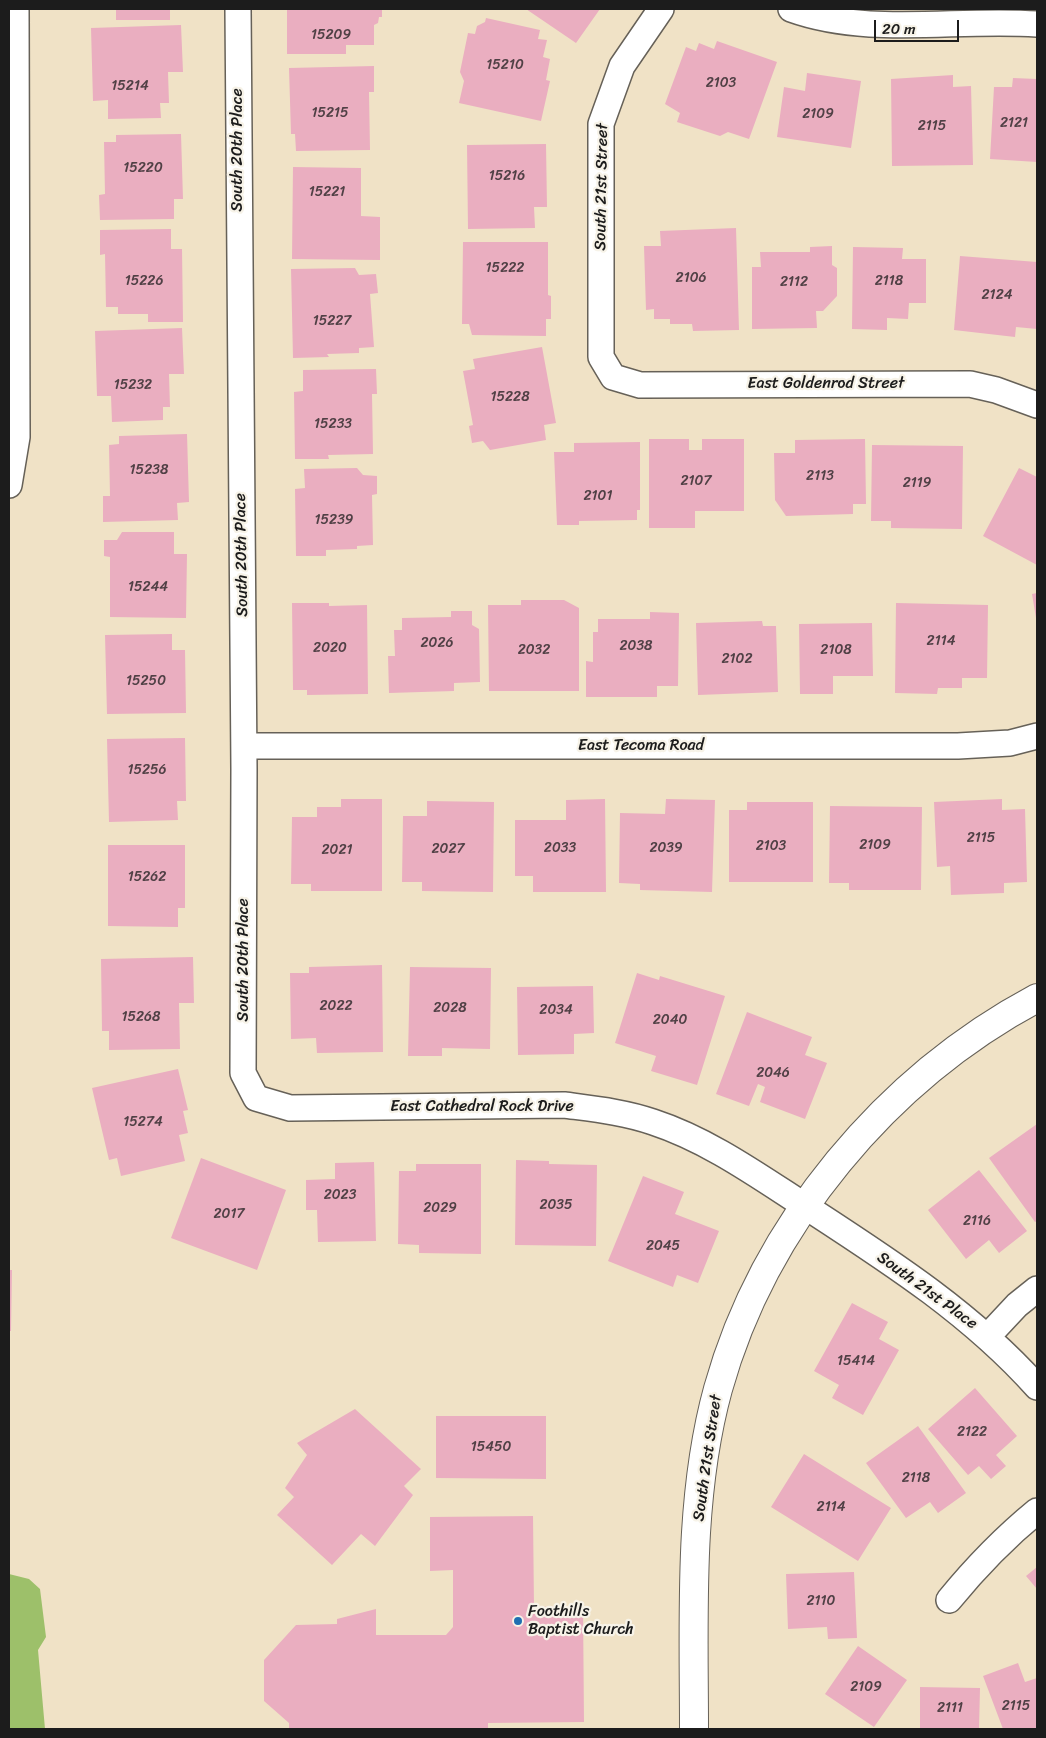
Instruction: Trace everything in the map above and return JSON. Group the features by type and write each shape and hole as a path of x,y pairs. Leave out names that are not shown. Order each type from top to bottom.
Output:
{"street":[{"path":"9,485 17,437 16,9"},
{"name":"South 20th Place","path":"238,9 244,746 243,1073 256,1098"},
{"name":"South 21st Street","path":"613,378 601,357 601,124 610,94 622,66 661,9"},
{"path":"791,9 815,18 860,23 1037,24"},
{"name":"East Goldenrod Street","path":"613,378 640,385 970,384 996,390 1037,405"},
{"name":"East Tecoma Road","path":"244,746 958,746 1010,743 1037,736"},
{"name":"South 21st Street","path":"694,1729 696,1570 700,1499 718,1391 732,1349 756,1294 774,1256 806,1207 856,1140 888,1106 964,1043 1003,1016 1037,998"},
{"name":"East Cathedral Rock Drive","path":"256,1098 290,1108 564,1105 603,1110 653,1122 689,1137 768,1182 806,1207"},
{"name":"South 21st Place","path":"806,1207 909,1276 988,1336 1037,1387"},
{"path":"988,1336 1017,1305 1037,1289"},
{"path":"949,1600 978,1565 1005,1537 1037,1511"}],"green space":[{"path":"9,1574 29,1579 40,1589 46,1637 38,1650 45,1729 9,1729"}],"building":[{"path":"116,9 170,9 170,20 116,20"},
{"path":"287,9 382,9 382,17 379,17 378,23 374,25 374,45 346,45 346,54 287,54"},
{"path":"526,9 600,9 576,43"},
{"path":"486,18 540,30 538,39 547,40 543,57 550,59 546,80 550,81 541,121 459,103 464,81 460,72 468,33 475,34 477,26 485,22"},
{"path":"181,25 183,72 168,72 169,103 160,103 161,118 108,119 108,100 93,101 91,28"},
{"path":"717,41 777,62 749,139 728,132 720,136 677,122 680,113 665,104 686,47 696,51 699,43 714,49"},
{"path":"374,66 374,92 369,92 370,150 296,151 295,134 291,134 289,68"},
{"path":"807,73 861,81 851,148 777,137 784,87 805,91"},
{"path":"953,75 953,87 971,86 973,165 892,166 891,79"},
{"path":"1013,78 1037,79 1037,162 990,159 994,87 1012,87"},
{"path":"181,134 183,199 174,199 174,219 100,220 99,195 105,194 104,142 116,142 116,135"},
{"path":"546,144 547,207 534,207 535,228 468,229 467,145"},
{"path":"293,167 361,168 361,216 380,217 380,260 292,259"},
{"path":"736,228 739,330 693,331 692,324 670,324 670,319 654,319 654,309 646,310 644,246 661,246 660,231"},
{"path":"171,229 171,249 182,249 183,322 148,322 148,314 118,314 118,307 106,307 105,254 100,255 100,230"},
{"path":"463,242 548,242 548,295 551,296 551,319 546,319 546,336 472,335 469,324 462,324"},
{"path":"832,246 832,265 837,268 837,296 823,311 816,311 817,328 752,329 752,267 761,267 760,252 810,252 810,247"},
{"path":"853,247 903,248 902,259 926,259 926,303 909,303 908,319 887,318 887,330 852,329"},
{"path":"960,256 1037,262 1037,329 1016,327 1015,337 954,330"},
{"path":"355,268 359,275 376,274 378,293 370,294 374,347 359,348 359,353 327,354 329,357 293,358 291,269"},
{"path":"182,328 184,374 169,374 170,407 163,407 163,420 112,422 111,396 97,396 95,331"},
{"path":"542,347 556,423 544,425 546,440 490,450 483,441 472,443 469,426 473,425 463,371 475,369 473,359"},
{"path":"376,369 377,394 372,394 373,454 328,455 329,459 295,459 294,392 303,391 303,370"},
{"path":"187,434 189,502 177,503 178,520 103,522 103,496 110,496 109,445 119,444 119,436"},
{"path":"649,439 689,439 689,450 702,450 702,439 744,439 744,511 695,511 695,528 649,528"},
{"path":"865,439 866,504 853,504 853,514 786,516 775,500 774,453 795,453 795,440"},
{"path":"640,442 640,510 637,510 637,520 579,521 579,525 557,525 554,452 574,452 574,443"},
{"path":"872,445 963,446 962,529 891,528 891,521 871,521"},
{"path":"357,468 363,475 377,476 377,494 372,495 373,545 357,546 357,549 326,550 326,556 296,556 295,489 305,488 304,469"},
{"path":"1019,468 1037,477 1037,565 983,536"},
{"path":"122,532 174,532 174,554 187,554 186,618 110,617 110,557 104,556 104,540 117,540"},
{"path":"1037,593 1037,618 1036,618 1032,594"},
{"path":"521,600 564,600 579,608 579,691 489,691 488,605 521,605"},
{"path":"292,603 329,603 329,606 367,605 368,694 307,695 307,690 293,690"},
{"path":"896,603 988,605 987,678 962,678 962,688 938,688 937,694 895,693"},
{"path":"451,611 472,611 472,625 479,629 480,682 454,683 454,691 389,693 388,656 395,656 394,630 402,630 402,618 451,617"},
{"path":"650,612 679,613 678,686 657,686 657,697 586,697 586,661 593,662 593,632 598,632 598,619 650,619"},
{"path":"762,621 763,626 776,626 778,692 698,695 696,623"},
{"path":"872,623 873,676 833,676 833,694 800,694 799,624"},
{"path":"172,634 172,650 185,650 186,713 107,714 105,635"},
{"path":"185,738 186,801 177,801 178,820 109,822 107,739"},
{"path":"341,799 382,799 382,891 311,891 311,884 291,884 292,817 317,817 317,807 341,807"},
{"path":"605,799 606,892 533,892 533,876 515,876 515,820 566,820 566,800"},
{"path":"666,799 715,800 712,892 640,890 640,884 619,883 620,813 665,814"},
{"path":"1002,799 1002,810 1025,809 1027,882 1004,883 1004,893 951,895 950,866 937,867 934,802"},
{"path":"427,801 494,802 493,892 422,891 422,882 402,882 403,816 427,816"},
{"path":"747,802 813,802 813,882 729,882 729,810 747,810"},
{"path":"830,806 922,807 921,890 849,890 849,883 829,883"},
{"path":"108,845 185,845 185,908 178,908 178,927 108,926"},
{"path":"193,957 194,1003 179,1003 180,1049 109,1050 109,1031 102,1031 101,959"},
{"path":"382,965 383,1052 317,1053 316,1038 291,1039 290,973 309,973 309,967"},
{"path":"410,967 491,968 490,1049 442,1048 442,1056 408,1056"},
{"path":"637,973 659,980 660,976 725,996 697,1085 651,1071 656,1056 615,1043"},
{"path":"593,986 594,1033 574,1034 574,1054 518,1055 517,987"},
{"path":"747,1012 812,1037 805,1055 827,1063 805,1119 760,1102 765,1087 758,1084 749,1106 716,1094"},
{"path":"178,1069 188,1110 183,1111 188,1133 179,1135 185,1161 121,1176 117,1158 109,1160 92,1088"},
{"path":"1037,1124 1037,1221 1035,1222 989,1158"},
{"path":"201,1158 286,1190 257,1270 171,1238"},
{"path":"516,1160 549,1161 549,1164 597,1165 596,1246 515,1245"},
{"path":"374,1162 376,1241 318,1242 317,1210 306,1210 306,1180 335,1179 335,1163"},
{"path":"416,1164 481,1164 481,1254 419,1253 419,1245 398,1244 399,1171 416,1171"},
{"path":"979,1170 1027,1231 999,1253 989,1240 966,1259 928,1210"},
{"path":"643,1176 684,1192 675,1214 719,1231 698,1283 677,1275 673,1287 608,1261"},
{"path":"9,1270 12,1270 11,1331 9,1331"},
{"path":"852,1303 888,1322 879,1339 899,1350 863,1415 832,1398 839,1385 814,1371"},
{"path":"975,1388 1017,1436 996,1455 1006,1466 991,1479 979,1466 968,1475 928,1429"},
{"path":"355,1409 421,1469 404,1486 413,1495 375,1546 361,1534 332,1565 277,1515 294,1497 285,1488 307,1455 297,1443"},
{"path":"436,1416 546,1416 546,1479 436,1478"},
{"path":"918,1426 966,1493 938,1513 930,1502 906,1518 866,1463"},
{"path":"804,1454 891,1508 858,1561 771,1507"},
{"name":"Foothills Baptist Church","path":"533,1516 534,1607 583,1606 584,1722 488,1723 488,1729 289,1729 289,1723 264,1701 264,1660 296,1625 337,1624 337,1619 376,1609 376,1635 446,1635 453,1627 453,1570 430,1571 430,1517"},
{"path":"1037,1567 1037,1589 1026,1576"},
{"path":"854,1572 857,1638 828,1639 827,1627 788,1629 786,1574"},
{"path":"858,1646 907,1680 874,1727 825,1694"},
{"path":"1018,1663 1025,1682 1037,1678 1037,1729 1003,1729 983,1676"},
{"path":"920,1687 980,1688 979,1729 920,1729"}],"place":[{"name":"Foothills Baptist Church","path":"518,1621"}]}
